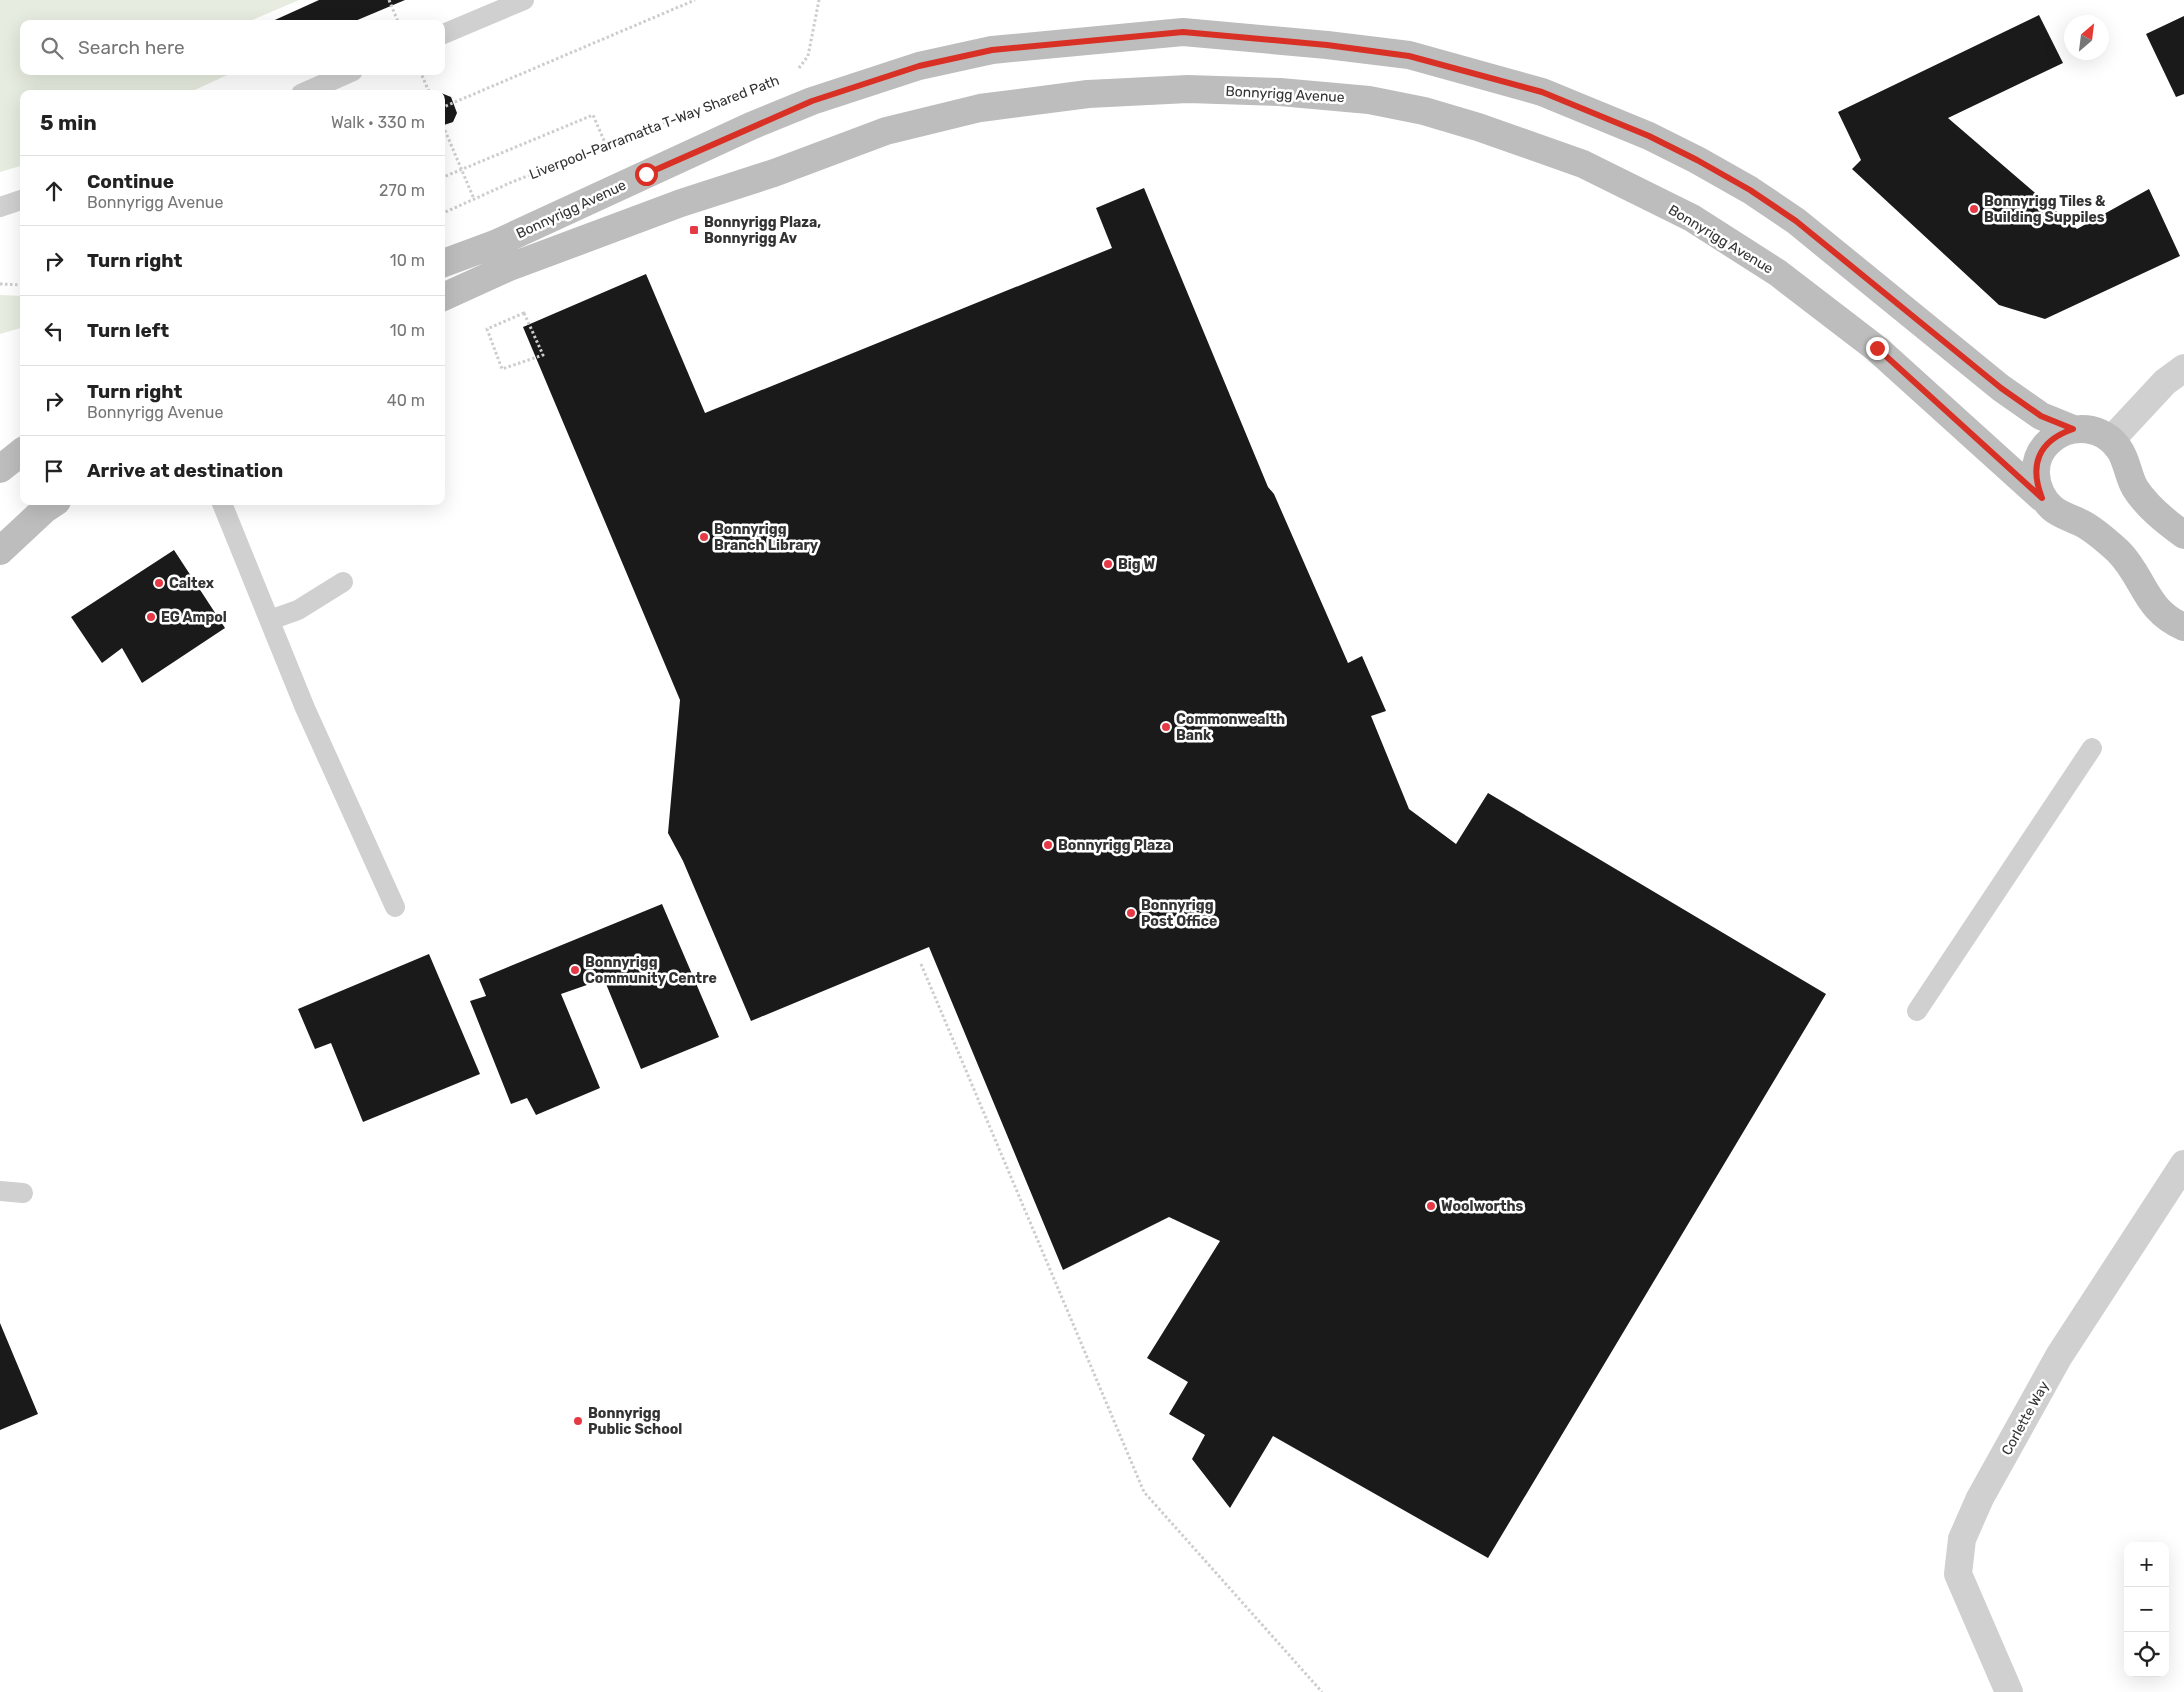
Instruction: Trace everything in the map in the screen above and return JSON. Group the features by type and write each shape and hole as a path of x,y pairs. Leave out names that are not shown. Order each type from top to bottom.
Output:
{"street":[{"name":"Bonnyrigg Avenue","path":"445,263 495,244 742,130 812,101 919,66 992,50 1183,32 1327,45 1409,56 1542,92 1640,132 1697,160 1750,190 1796,221 2001,388 2041,416 2073,429"},
{"name":"Bonnyrigg Avenue","path":"445,296 507,268 681,203 774,173 886,131 980,108 1088,94 1188,90 1280,92 1369,100 1424,111 1478,127 1583,164 1692,218 1778,273 1877,348 2053,510 2086,525 2108,542 2120,553 2159,612 2184,627"},
{"path":"2111,440 2165,382 2184,368"},
{"path":"2042,498 2036,483 2036,468 2040,452 2049,441 2060,433 2073,429 2087,428 2100,432 2111,440 2120,450 2134,487 2150,506 2184,535"},
{"path":"0,551 51,505"},
{"name":"Corlette Way","path":"2009,1692 1958,1574 1962,1539 1980,1498 2059,1356 2184,1164"}],"lane":[{"path":"445,33 524,0"},
{"path":"310,90 344,75"},
{"path":"0,207 20,200"},
{"path":"223,505 305,708 395,907"},
{"path":"270,620 298,610 343,582"},
{"path":"1917,1010 2092,748"},
{"path":"0,1192 23,1192"}],"path":[{"path":"388,0 397,20"},
{"path":"445,106 696,0"},
{"name":"Liverpool-Parramatta T-Way Shared Path","path":"796,72 808,56 819,0"},
{"path":"422,75 428,90"},
{"name":"Liverpool-Parramatta T-Way Shared Path","path":"445,212 512,182 697,110"},
{"path":"445,176 593,115 606,145"},
{"path":"445,131 474,199"},
{"path":"0,284 20,286"},
{"path":"524,313 544,355 502,369 487,329 524,313"},
{"path":"921,964 1144,1492 1322,1692"}],"shaded area":[{"path":"0,0 299,0 252,20 20,20 20,75 227,75 195,90 20,90 20,166 0,172"},
{"path":"0,295 20,296 20,328 0,334"}],"building":[{"path":"319,0 405,0 358,20 275,20"},
{"name":"Bonnyrigg Tiles & Building Suppiles","path":"2039,15 2063,63 1948,118 2077,229 2149,189 2180,256 2045,319 1999,305 1852,169 1861,160 1838,112"},
{"path":"2184,16 2184,94 2176,97 2146,34"},
{"path":"445,95 451,97 457,113 453,122 445,125"},
{"name":"Bonnyrigg Plaza","path":"1144,188 1268,487 1274,494 1348,663 1362,656 1386,711 1371,716 1409,809 1456,844 1488,793 1826,994 1488,1558 1273,1436 1230,1508 1192,1459 1205,1435 1169,1414 1188,1382 1147,1358 1220,1241 1169,1217 1063,1270 929,947 751,1021 683,861 668,833 680,700 523,327 646,274 705,413 1112,248 1096,208"},
{"name":"Caltex","path":"174,550 225,628 142,683 122,648 102,663 71,617"},
{"path":"662,904 719,1037 641,1069 604,979 561,994 600,1088 536,1115 527,1098 511,1104 470,1001 486,996 479,979"},
{"path":"429,954 480,1074 363,1122 331,1043 315,1049 298,1009"},
{"path":"0,1323 38,1414 0,1430"}],"place":[{"name":"Bonnyrigg Tiles & Building Suppiles","path":"1974,209"},
{"name":"Bonnyrigg Plaza, Bonnyrigg Av","path":"694,230"},
{"name":"Bonnyrigg Branch Library","path":"704,537"},
{"name":"Big W","path":"1108,564"},
{"name":"Caltex","path":"159,583"},
{"name":"EG Ampol","path":"151,617"},
{"name":"Commonwealth Bank","path":"1166,727"},
{"name":"Bonnyrigg Plaza","path":"1048,845"},
{"name":"Bonnyrigg Post Office","path":"1131,913"},
{"name":"Bonnyrigg Community Centre","path":"575,970"},
{"name":"Woolworths","path":"1431,1206"},
{"name":"Bonnyrigg Public School","path":"578,1421"}],"route":[{"path":"646,174 751,126 812,101 868,81 919,66 992,50 1183,32 1327,45 1409,56 1482,74 1542,92 1596,112 1697,160 1750,190 1796,221 1851,265 1906,313 2001,388 2041,416 2073,429 2060,433 2049,441 2040,452 2036,468 2036,483 2042,498 1877,348"}]}
